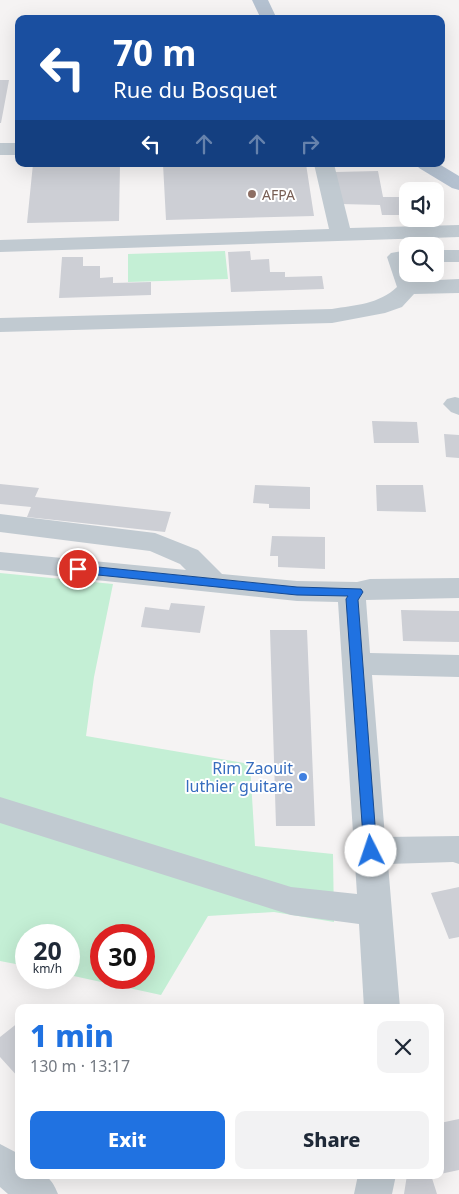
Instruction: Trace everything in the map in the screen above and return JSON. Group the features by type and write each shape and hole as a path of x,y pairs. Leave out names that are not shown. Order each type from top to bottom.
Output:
{"main road":[{"path":"260,0 267,15"},
{"path":"431,167 459,184"}],"street":[{"path":"0,149 15,148"},
{"path":"325,167 341,235"},
{"path":"0,246 459,231"},
{"path":"444,256 459,256"},
{"path":"406,282 408,288"},
{"path":"0,325 332,316 377,308 394,302 408,288 459,286"},
{"path":"0,524 155,542 189,558 215,583"},
{"path":"0,561 297,591 357,592 378,589 459,588"},
{"path":"357,592 352,599 382,1004"},
{"path":"357,664 459,666"},
{"path":"0,810 292,901 375,911"},
{"path":"371,851 455,848 459,850"},
{"path":"0,1163 15,1175"},
{"path":"20,1179 39,1194"},
{"path":"373,1194 376,1179"}],"green space":[{"path":"225,251 228,279 128,282 128,254"},
{"path":"0,573 113,584 94,677 86,736 250,764 255,846 333,854 334,922 274,912 208,916 161,995 133,989 155,989 155,924 90,924 90,980 80,977 80,924 15,924 15,964 0,961"}],"building":[{"path":"0,80 9,80 1,123 0,123"},
{"path":"33,167 120,167 119,221 27,223"},
{"path":"163,167 306,167 314,216 166,220"},
{"path":"378,171 383,197 399,197 399,215 382,215 380,205 341,204 335,172"},
{"path":"250,251 251,260 269,259 270,272 285,272 285,277 322,276 324,289 231,292 228,252"},
{"path":"62,257 83,257 83,266 100,266 100,278 113,277 113,283 151,282 151,295 59,298"},
{"path":"372,421 417,422 419,443 374,443"},
{"path":"444,434 459,435 459,458 446,457"},
{"path":"0,484 39,488 35,497 171,512 165,532 27,517 31,507 0,504"},
{"path":"255,485 310,487 310,509 269,508 269,504 253,503"},
{"path":"376,485 423,485 426,512 377,511"},
{"path":"272,536 325,537 325,569 278,567 278,556 270,556"},
{"path":"171,603 205,606 200,633 141,627 145,607 169,610"},
{"path":"401,610 459,611 459,642 403,641"},
{"path":"270,630 307,630 315,826 276,826"},
{"path":"459,887 459,937 449,939 431,893"},
{"path":"15,1025 15,1074 0,1057 0,1037"},
{"path":"459,1119 459,1170 444,1173 444,1122"},
{"path":"406,1179 432,1179 437,1194 404,1194"}],"place":[{"name":"AFPA","path":"252,194"},
{"name":"Rim Zaouit luthier guitare","path":"303,777"}],"route":[{"path":"78,569 297,591 357,592 352,599 371,851"}]}
